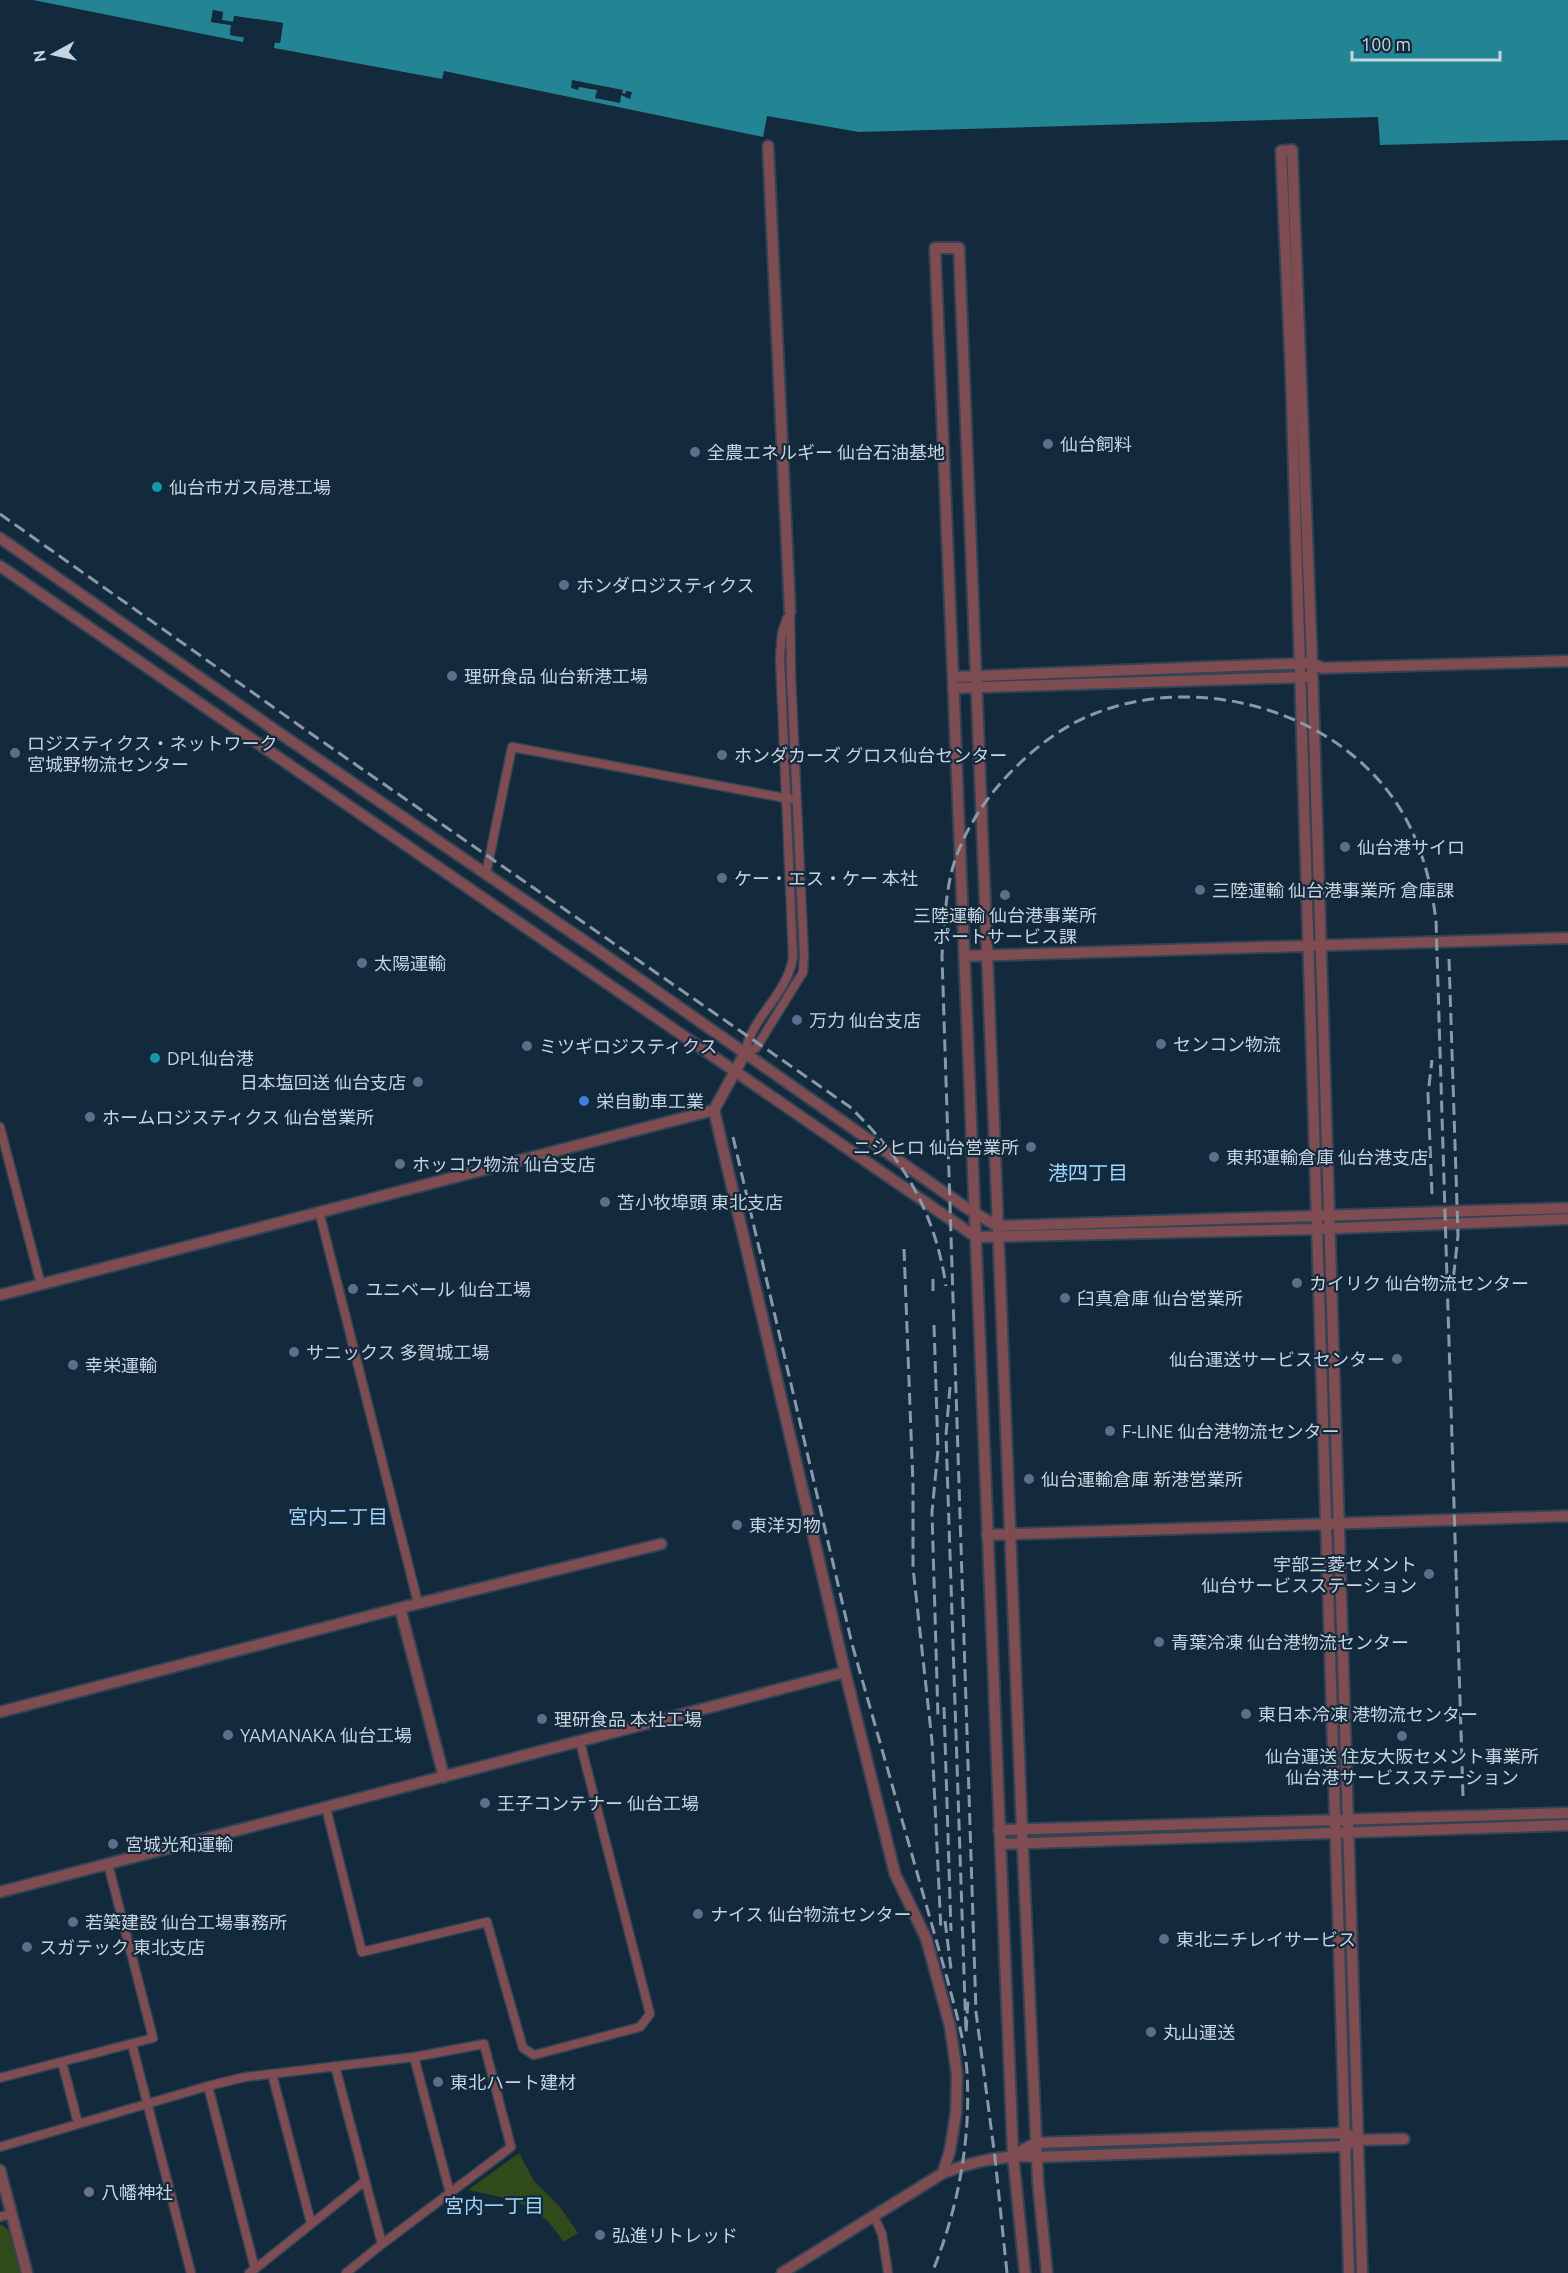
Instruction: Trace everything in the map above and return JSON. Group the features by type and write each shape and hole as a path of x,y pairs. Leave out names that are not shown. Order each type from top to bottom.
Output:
{"street":[{"path":"745,1053 756,1048 803,972 804,956 768,146"},
{"path":"1350,2273 1336,1826 1333,1524 1329,1215 1314,946 1299,664 1281,151 1292,150 1317,666 1312,676 1314,946 1316,1216 1316,1229 1333,1524 1348,1820 1362,2273"},
{"path":"1025,2273 1013,2155 935,248 959,248 1022,1843 1036,2157 1047,2273"},
{"path":"0,538 974,1213 997,1226 1568,1208"},
{"path":"0,566 976,1237 1316,1229 1568,1219"},
{"path":"790,611 782,633 780,657 793,957 788,978 749,1036 745,1053 714,1110 845,1672 895,1874 926,1938 952,2036 957,2074 956,2113 944,2173"},
{"path":"975,682 1299,664 1317,666 1568,661"},
{"path":"953,682 1312,676"},
{"path":"264,746 275,730"},
{"path":"486,874 512,747 796,801"},
{"path":"964,956 1568,938"},
{"path":"0,1295 714,1110"},
{"path":"0,1127 41,1285"},
{"path":"319,1211 418,1603"},
{"path":"987,1535 1568,1516"},
{"path":"0,1712 418,1603 661,1544"},
{"path":"400,1608 444,1777"},
{"path":"0,1892 845,1672"},
{"path":"326,1808 362,1952 487,1922 523,2048 534,2055 640,2026 650,2014 580,1742"},
{"path":"1000,1844 1336,1826 1348,1820 1568,1813"},
{"path":"999,1830 1336,1826 1348,1831 1568,1825"},
{"path":"0,2078 153,2038 108,1864"},
{"path":"132,2043 191,2273"},
{"path":"0,2147 245,2077 414,2057 484,2044 511,2147 346,2273"},
{"path":"414,2057 450,2193"},
{"path":"62,2062 78,2123"},
{"path":"335,2066 382,2244"},
{"path":"272,2074 311,2223"},
{"path":"208,2086 252,2271 365,2181"},
{"path":"782,2273 944,2173 968,2164 1013,2155 1036,2143 1344,2133 1358,2140"},
{"path":"1013,2155 1036,2157 1345,2146 1358,2140 1404,2139"},
{"path":"0,2170 6,2215 27,2273"},
{"path":"874,2216 882,2234 888,2273"}],"shaded area":[{"path":"33,0 1568,0 1568,140 1380,145 1378,117 859,132 767,116 763,137 444,71 442,79 274,48 275,42 280,43 283,23 234,16 234,22 221,20 223,12 213,10 211,22 231,25 230,35 244,37 243,42"},
{"path":"519,2153 534,2181 560,2207 578,2233 563,2242 544,2219 522,2204 468,2190"},
{"path":"0,2224 10,2232 13,2238 22,2273 0,2273"}],"pier":[{"path":"213,10 223,12 222,20 233,22 234,16 283,23 280,43 272,42 278,40 280,26 237,19 233,32 245,34 247,38 230,35 231,25 211,22"},
{"path":"572,80 623,90 622,93 625,94 626,91 632,92 630,99 621,95 620,103 595,98 597,90 571,88"}],"railway":[{"path":"0,514 300,726 850,1107 886,1146 914,1188 934,1234 946,1286"},
{"path":"1007,2273 976,2012 943,935 952,870 963,840 978,812 1008,775 1045,742 1074,723 1115,707 1159,698 1204,698 1249,705 1292,719 1331,740 1366,767 1395,801 1411,829 1423,858 1436,921 1463,1796"},
{"path":"1449,959 1458,1236 1453,1281"},
{"path":"1432,1060 1428,1094 1432,1194"},
{"path":"733,1137 852,1644 947,1978 964,2049 968,2098 965,2149 956,2199 932,2273"},
{"path":"904,1249 913,1485 913,1568 932,1741 941,1931"},
{"path":"933,1279 933,1292"},
{"path":"934,1325 938,1450 932,1512 938,1717"},
{"path":"950,1387 946,1435 966,2033 968,1999"},
{"path":"944,1707 951,1931"},
{"path":"945,1921 951,1969"}],"place":[{"name":"仙台飼料","path":"1048,444"},
{"name":"全農エネルギー 仙台石油基地","path":"695,452"},
{"name":"仙台市ガス局港工場","path":"157,487"},
{"name":"ホンダロジスティクス","path":"564,585"},
{"name":"理研食品 仙台新港工場","path":"452,676"},
{"name":"ロジスティクス・ネットワーク 宮城野物流センター","path":"15,753"},
{"name":"ホンダカーズ グロス仙台センター","path":"722,755"},
{"name":"仙台港サイロ","path":"1345,847"},
{"name":"ケー・エス・ケー 本社","path":"722,878"},
{"name":"三陸運輸 仙台港事業所 倉庫課","path":"1200,890"},
{"name":"三陸運輸 仙台港事業所 ポートサービス課","path":"1005,895"},
{"name":"太陽運輸","path":"362,963"},
{"name":"万力 仙台支店","path":"797,1020"},
{"name":"センコン物流","path":"1161,1044"},
{"name":"ミツギロジスティクス","path":"527,1046"},
{"name":"DPL仙台港","path":"155,1058"},
{"name":"日本塩回送 仙台支店","path":"418,1082"},
{"name":"栄自動車工業","path":"584,1101"},
{"name":"ホームロジスティクス 仙台営業所","path":"90,1117"},
{"name":"ニシヒロ 仙台営業所","path":"1031,1147"},
{"name":"東邦運輸倉庫 仙台港支店","path":"1214,1157"},
{"name":"ホッコウ物流 仙台支店","path":"400,1164"},
{"name":"苫小牧埠頭 東北支店","path":"605,1202"},
{"name":"カイリク 仙台物流センター","path":"1297,1283"},
{"name":"ユニベール 仙台工場","path":"353,1289"},
{"name":"臼真倉庫 仙台営業所","path":"1065,1298"},
{"name":"サニックス 多賀城工場","path":"294,1352"},
{"name":"仙台運送サービスセンター","path":"1397,1359"},
{"name":"幸栄運輸","path":"73,1365"},
{"name":"F-LINE 仙台港物流センター","path":"1110,1431"},
{"name":"仙台運輸倉庫 新港営業所","path":"1029,1479"},
{"name":"東洋刃物","path":"737,1525"},
{"name":"宇部三菱セメント 仙台サービスステーション","path":"1429,1574"},
{"name":"青葉冷凍 仙台港物流センター","path":"1159,1642"},
{"name":"東日本冷凍 港物流センター","path":"1246,1714"},
{"name":"理研食品 本社工場","path":"542,1719"},
{"name":"YAMANAKA 仙台工場","path":"228,1735"},
{"name":"仙台運送 住友大阪セメント事業所 仙台港サービスステーション","path":"1402,1736"},
{"name":"王子コンテナー 仙台工場","path":"485,1803"},
{"name":"宮城光和運輸","path":"113,1844"},
{"name":"ナイス 仙台物流センター","path":"698,1914"},
{"name":"若築建設 仙台工場事務所","path":"73,1922"},
{"name":"東北ニチレイサービス","path":"1164,1939"},
{"name":"スガテック 東北支店","path":"27,1947"},
{"name":"丸山運送","path":"1151,2032"},
{"name":"東北ハート建材","path":"438,2082"},
{"name":"八幡神社","path":"89,2192"},
{"name":"弘進リトレッド","path":"600,2235"}],"district":[{"name":"港四丁目","path":"1088,1172"},
{"name":"宮内二丁目","path":"338,1516"},
{"name":"宮内一丁目","path":"494,2205"}]}
